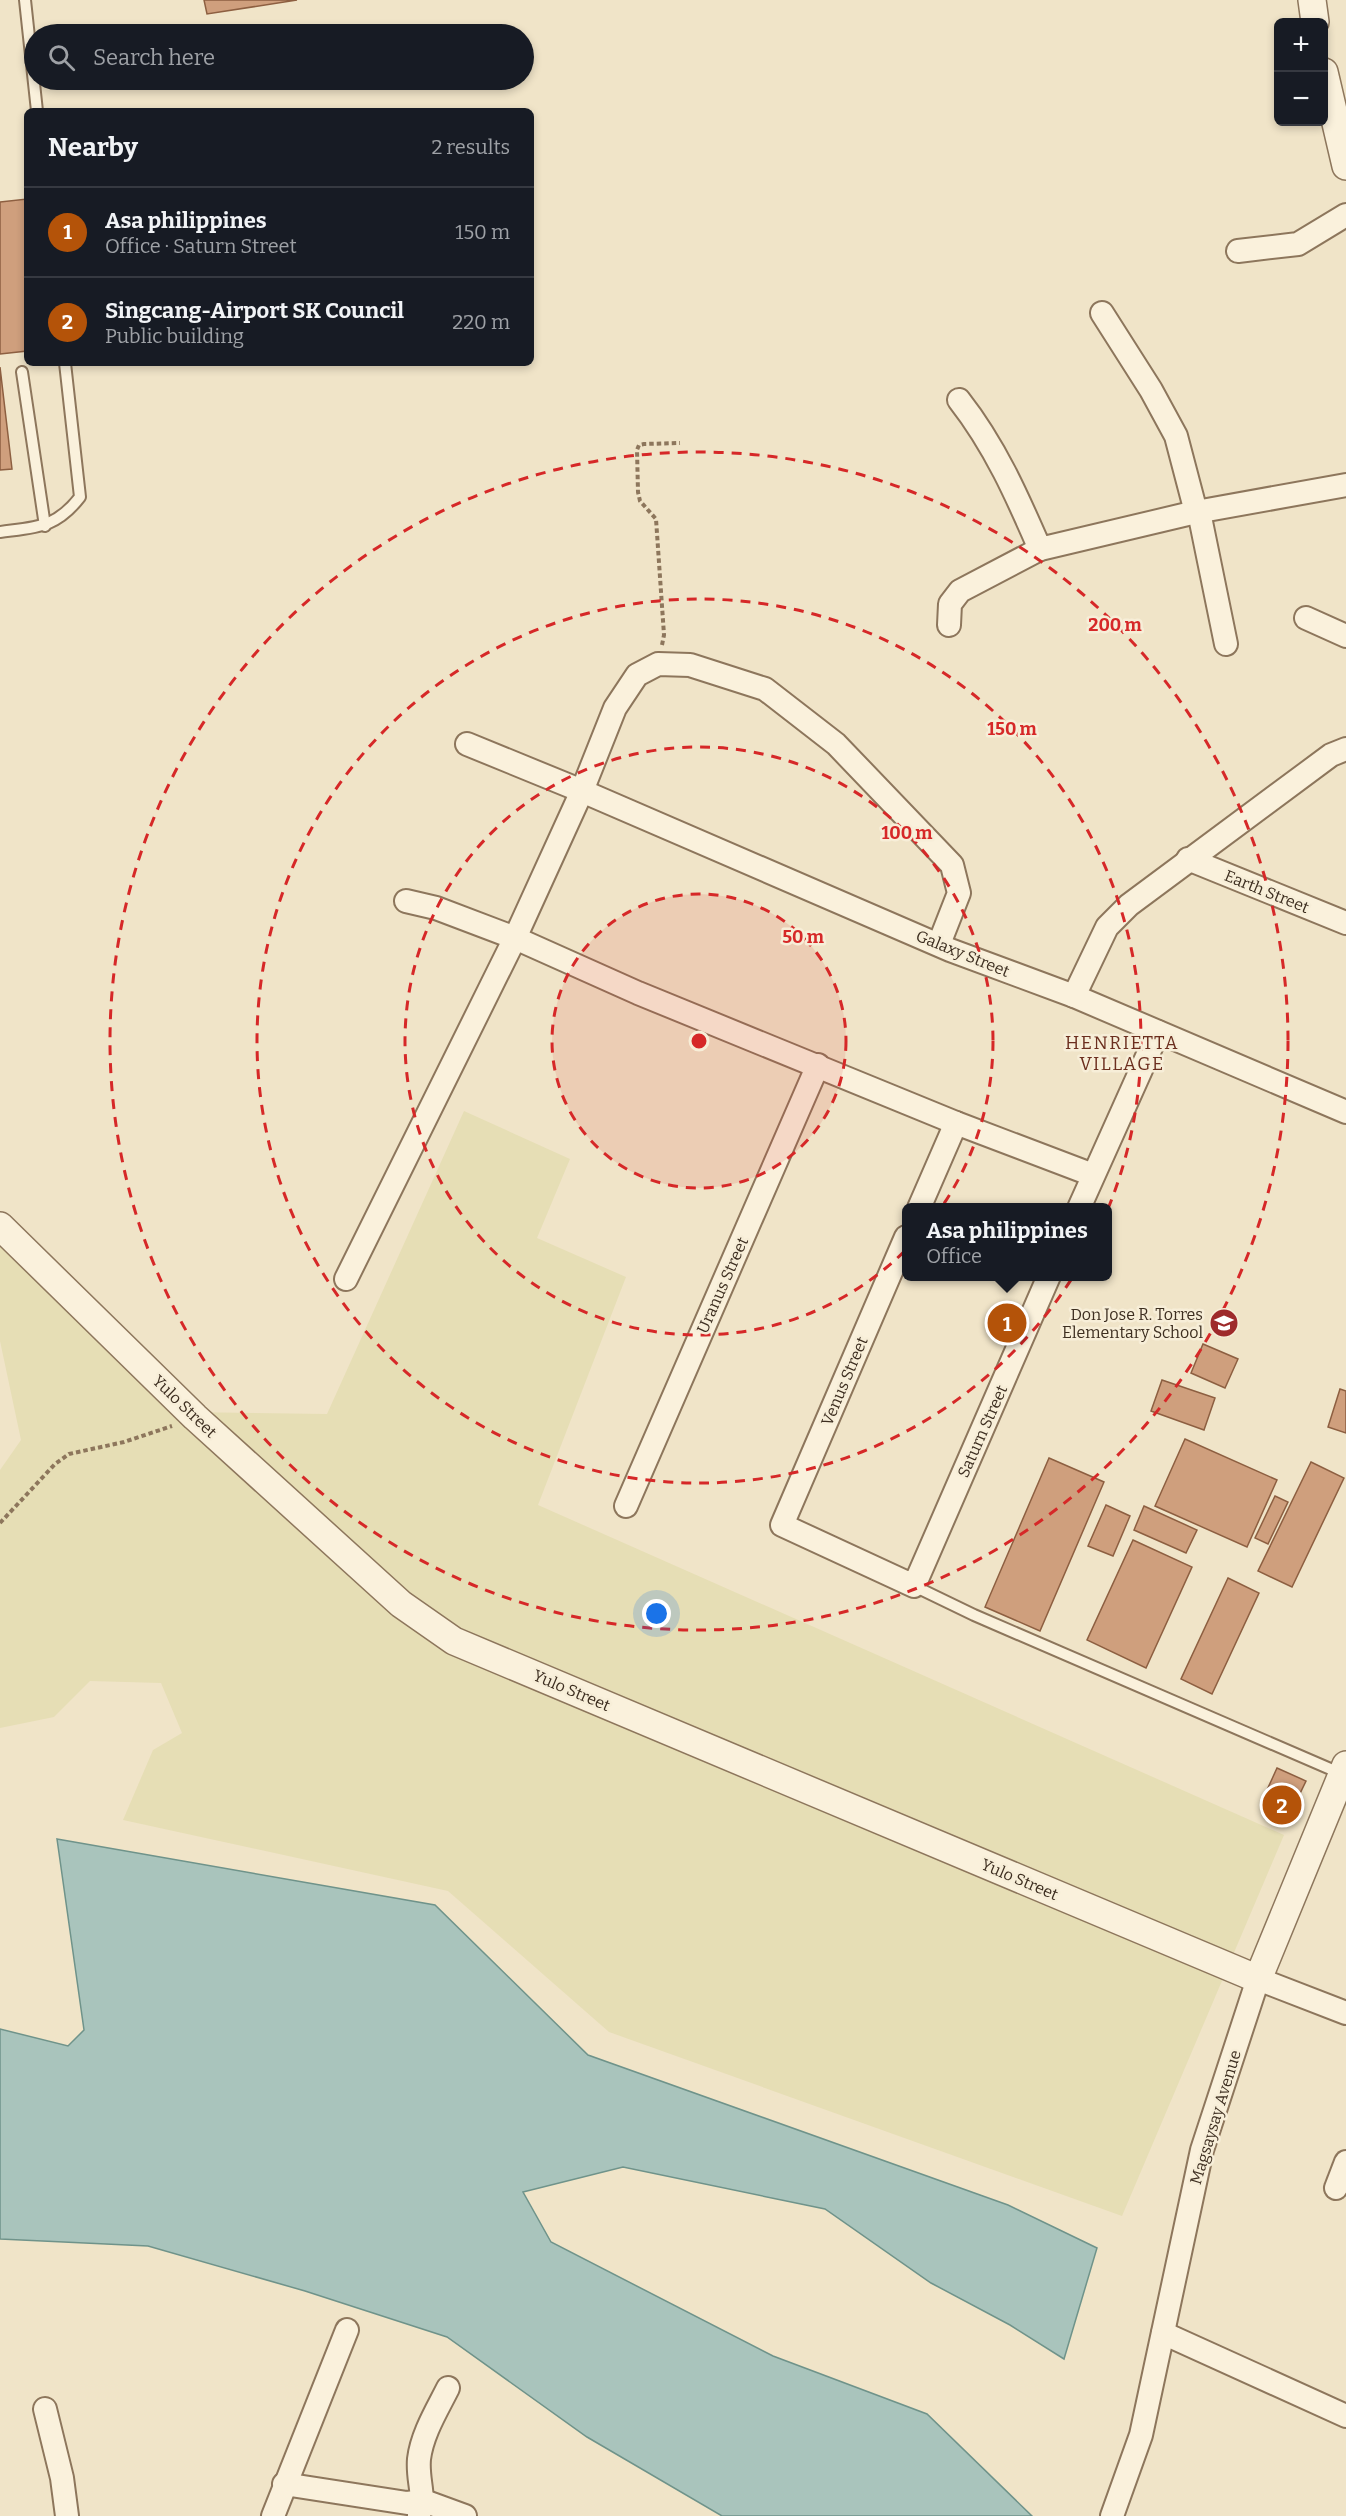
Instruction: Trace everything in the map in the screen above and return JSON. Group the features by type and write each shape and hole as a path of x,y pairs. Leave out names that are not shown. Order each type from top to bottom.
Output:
{"street":[{"path":"1312,0 1314,18"},
{"path":"1328,92 1346,166"},
{"path":"1238,251 1299,244 1346,215"},
{"path":"1102,313 1151,390 1176,436 1198,512 1226,644"},
{"path":"959,400 979,426 1004,467 1040,549"},
{"path":"949,625 950,604 960,591 1040,549 1198,512 1346,485"},
{"path":"1306,618 1346,636"},
{"path":"346,1278 515,938 582,790 615,708 637,675 658,664 690,664 765,689 836,744 952,865 959,893 939,944"},
{"name":"Galaxy Street","path":"467,744 582,790 939,944 1074,996 1346,1112"},
{"path":"1074,996 1107,927 1129,905 1331,755 1346,749"},
{"name":"Earth Street","path":"1188,859 1346,923"},
{"path":"406,901 436,908 515,938 638,993 956,1123 1093,1175"},
{"path":"1081,1203 1158,1032"},
{"name":"Uranus Street","path":"626,1506 818,1065"},
{"path":"922,1203 956,1123"},
{"name":"Yulo Street","path":"0,1226 195,1417 401,1604 454,1641 1258,1978"},
{"name":"Venus Street","path":"902,1246 782,1525 914,1586"},
{"name":"Saturn Street","path":"914,1586 1047,1281"},
{"name":"Magsaysay Avenue","path":"1112,2516 1141,2435 1202,2150 1258,1978 1344,1769"},
{"path":"1258,1978 1346,2013"},
{"path":"1336,2188 1346,2162"},
{"path":"273,2516 346,2330"},
{"path":"1163,2332 1346,2416"},
{"path":"421,2508 418,2481 421,2448 448,2388"},
{"path":"45,2409 62,2478 67,2516"},
{"path":"284,2484 406,2503 465,2516"}],"lane":[{"path":"25,0 28,24"},
{"path":"35,90 37,108"},
{"path":"0,532 45,526 66,515 80,497 65,366"},
{"path":"21,372 45,526"},
{"path":"914,1586 974,1615 1344,1769"}],"path":[{"path":"664,635 656,519 640,501 637,450 639,445 644,444 680,443"},
{"path":"0,1523 55,1464 69,1454 148,1436 195,1417"}],"shaded area":[{"path":"464,1111 570,1159 537,1238 626,1277 538,1505 1284,1835 1122,2216 609,2032 448,1891 123,1820 153,1750 182,1733 161,1683 90,1681 54,1717 0,1728 0,1470 21,1440 0,1341 0,1227 185,1412 327,1414"}],"water":[{"path":"57,1839 435,1905 588,2055 1008,2205 1097,2248 1064,2359 1010,2325 931,2283 825,2209 623,2167 523,2192 551,2242 773,2356 927,2414 1032,2516 722,2516 587,2437 447,2337 305,2291 148,2246 0,2239 0,2029 68,2046 84,2030"}],"building":[{"path":"204,0 297,0 207,14"},
{"path":"24,199 24,351 0,354 0,202"},
{"path":"0,367 12,469 0,470"},
{"path":"1203,1344 1238,1359 1225,1388 1191,1373"},
{"path":"1162,1380 1215,1398 1204,1430 1151,1411"},
{"path":"1340,1389 1346,1391 1346,1433 1328,1427"},
{"path":"1185,1439 1277,1480 1247,1547 1155,1506"},
{"path":"1049,1458 1104,1482 1040,1631 985,1607"},
{"path":"1311,1462 1344,1478 1292,1587 1258,1571"},
{"path":"1275,1496 1288,1502 1268,1544 1255,1538"},
{"path":"1106,1505 1130,1516 1113,1556 1088,1546"},
{"path":"1144,1506 1197,1530 1186,1553 1134,1530"},
{"path":"1133,1540 1192,1567 1146,1668 1087,1640"},
{"path":"1228,1578 1259,1593 1212,1694 1181,1679"},
{"path":"1277,1768 1306,1781 1290,1814 1262,1801"}],"place":[{"name":"Asa philippines","path":"1007,1323"},
{"name":"Don Jose R. Torres Elementary School","path":"1224,1323"},
{"name":"Singcang-Airport SK Council","path":"1282,1805"}],"district":[{"name":"HENRIETTA VILLAGE","path":"1122,1053"}]}
